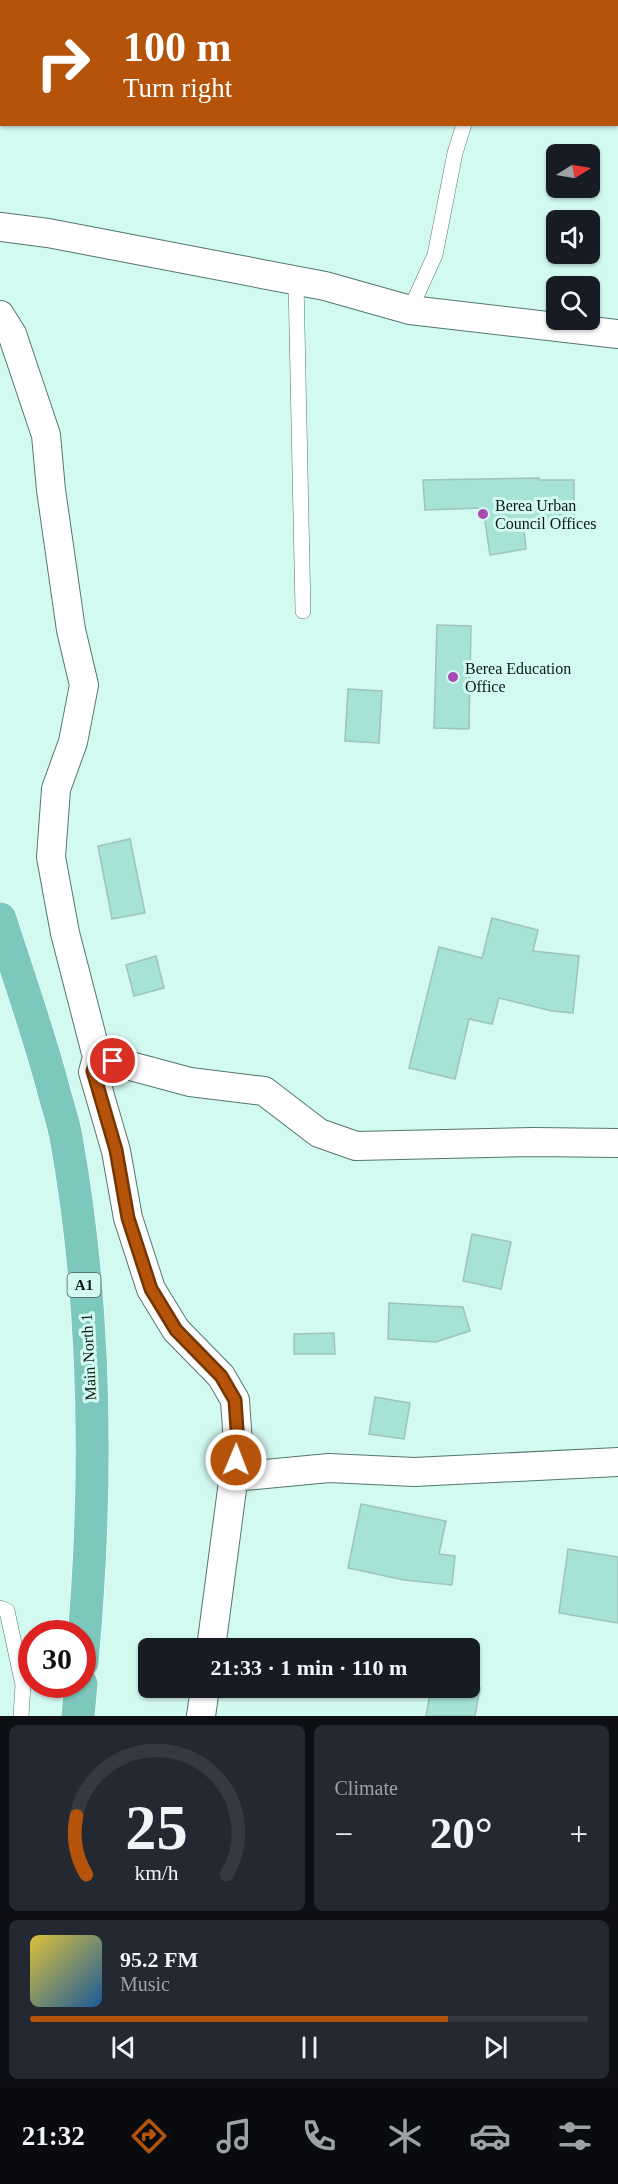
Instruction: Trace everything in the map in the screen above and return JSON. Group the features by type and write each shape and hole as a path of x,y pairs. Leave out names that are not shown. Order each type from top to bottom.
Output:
{"main road":[{"name":"Main North 1","path":"0,919 41,1044 66,1135 82,1253 91,1386 92,1497 86,1620"},
{"path":"78,1716 80,1698"}],"street":[{"path":"0,227 48,233 325,286 410,310 618,334"},
{"path":"0,315 12,334 46,435 51,490 71,630 84,685 73,742 56,789 51,857 65,933 97,1057 93,1071 116,1150 128,1218 151,1289 176,1330 221,1376 235,1400 238,1444 212,1638"},
{"path":"97,1057 190,1082 264,1091 319,1133 356,1146 534,1142 618,1143"},
{"path":"234,1477 329,1468 414,1472 618,1462"},
{"path":"201,1716 204,1698"}],"lane":[{"path":"410,310 435,255 455,153 463,126"},
{"path":"296,281 303,611"},
{"path":"0,1608 7,1611 23,1684 21,1716"}],"building":[{"path":"539,478 539,480 574,480 574,522 523,521 526,549 490,555 483,508 425,510 423,480"},
{"name":"Berea Education Office","path":"437,625 471,626 469,729 434,728"},
{"path":"348,689 382,691 379,743 345,741"},
{"path":"130,839 145,913 112,919 98,846"},
{"path":"492,918 538,930 533,951 579,956 573,1013 552,1011 499,998 492,1024 469,1019 455,1079 409,1068 439,947 482,958"},
{"path":"156,956 164,988 134,996 126,965"},
{"path":"472,1234 511,1242 501,1289 463,1281"},
{"path":"389,1303 463,1307 470,1331 436,1342 388,1339"},
{"path":"334,1333 335,1354 294,1354 294,1334"},
{"path":"375,1397 410,1403 404,1439 369,1434"},
{"path":"361,1504 446,1521 439,1554 455,1556 452,1585 404,1580 348,1568"},
{"path":"568,1549 618,1557 618,1623 559,1613"},
{"path":"429,1698 478,1698 475,1716 426,1716"}],"place":[{"name":"Berea Urban Council Offices","path":"483,514"},
{"name":"Berea Education Office","path":"453,677"}],"route":[{"path":"113,1061 97,1057 93,1071 116,1150 128,1218 151,1289 176,1330 221,1376 235,1400 238,1444 236,1460"}]}
